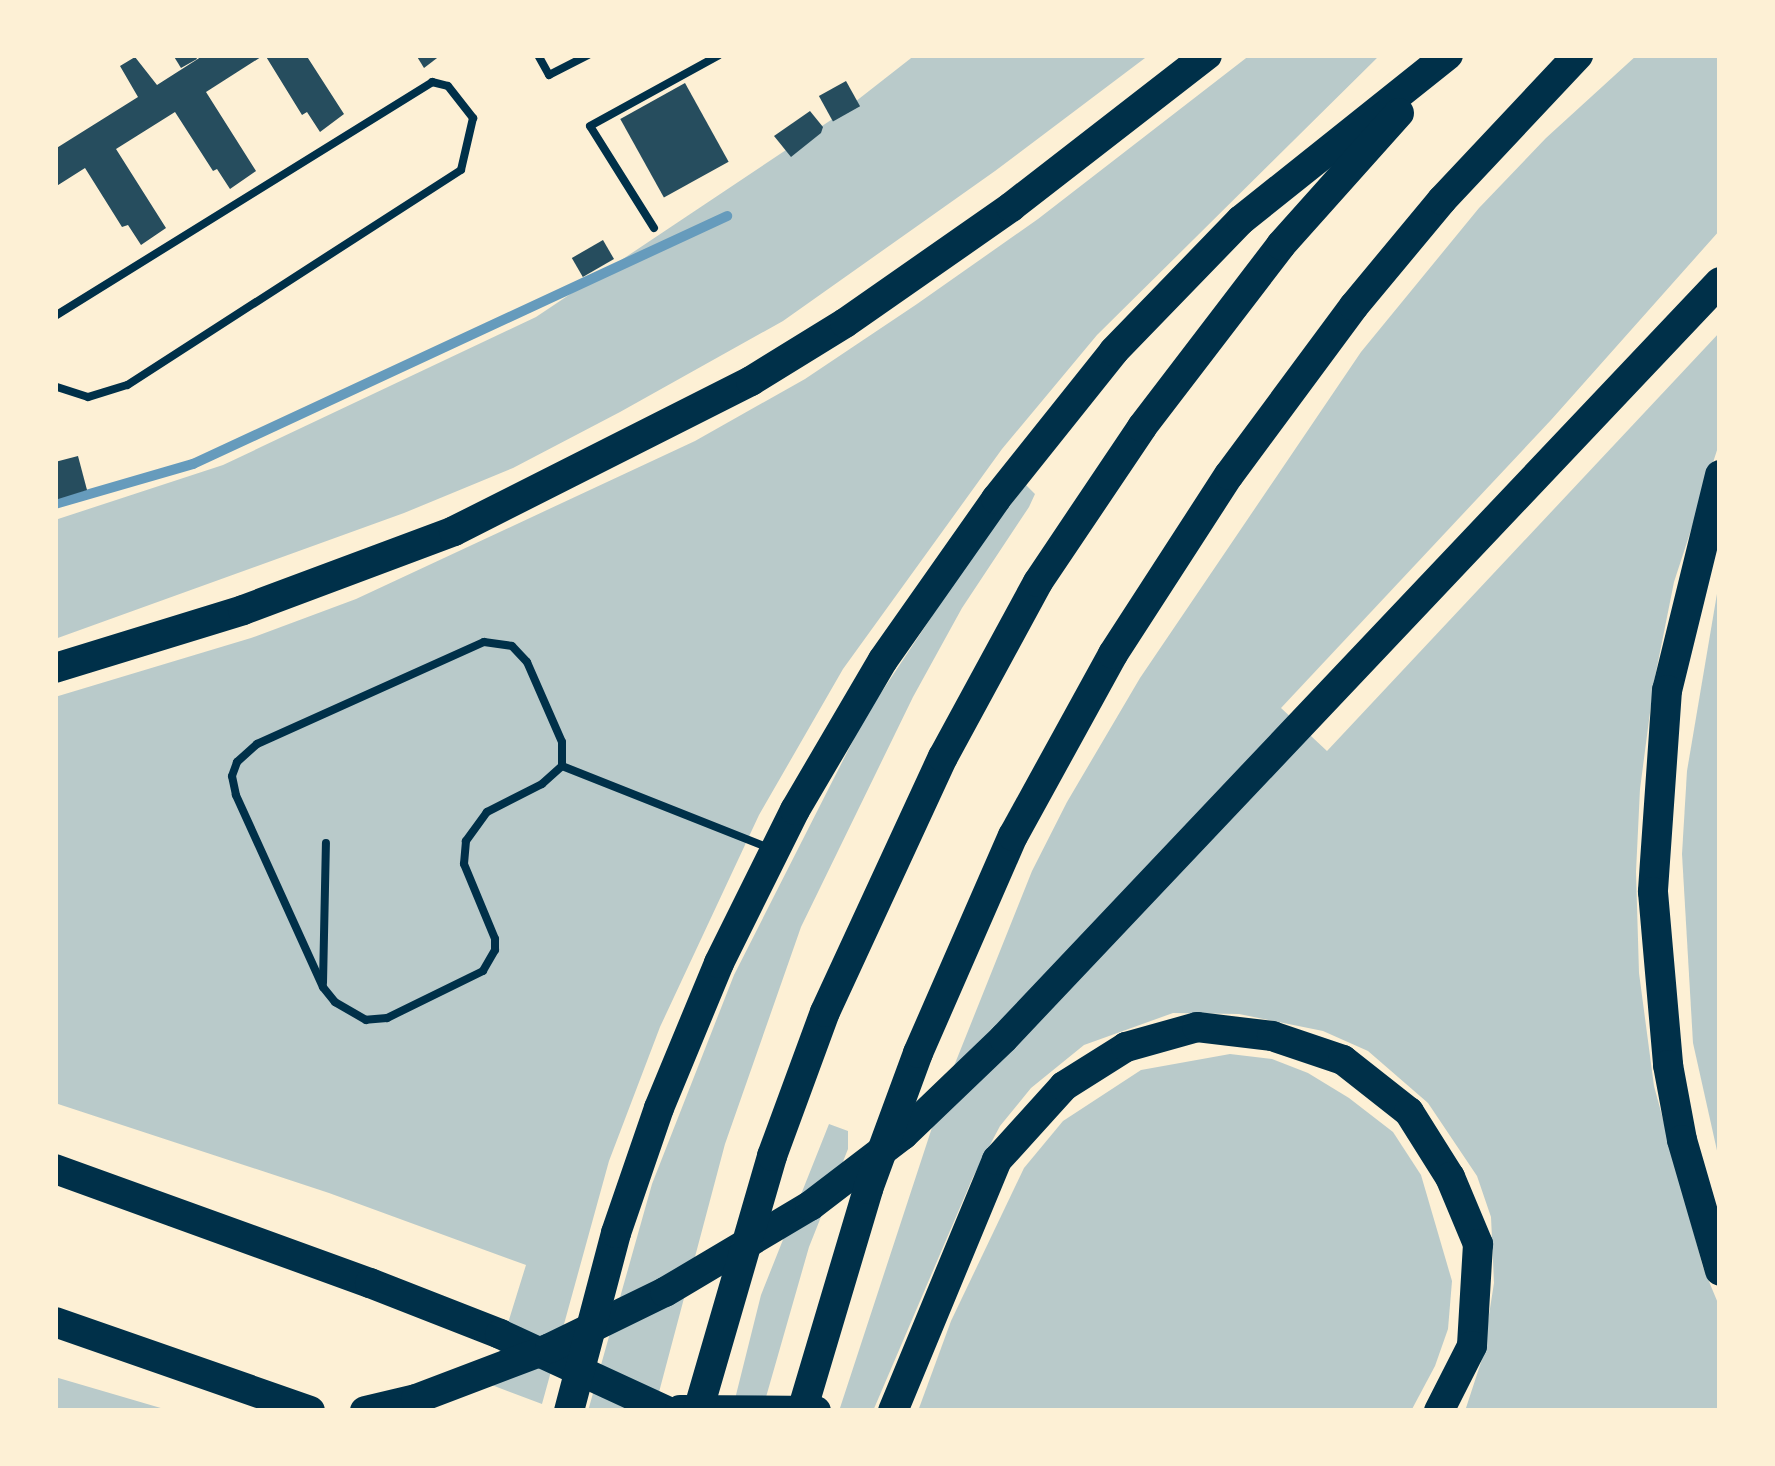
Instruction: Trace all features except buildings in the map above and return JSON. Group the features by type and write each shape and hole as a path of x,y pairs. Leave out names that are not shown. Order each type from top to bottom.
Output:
{"highway":[{"path":"55,668 243,610 454,531 751,381 845,324 1011,207 1206,55"},
{"path":"569,1411 616,1232 659,1108 719,963 775,850 883,660 996,499 1114,351 1241,220 1450,55"},
{"path":"698,1411 766,1173 825,1012 943,758 1038,582 1208,334 1280,245 1450,55"},
{"path":"802,1411 868,1189 918,1053 1013,836 1114,654 1229,475 1354,306 1442,200 1578,55"},
{"path":"365,1411 416,1399 550,1348 665,1292 810,1206 903,1135 1004,1038 1720,282"},
{"path":"1720,475 1667,690 1653,892 1668,1064 1682,1140 1720,1270"},
{"path":"893,1411 997,1160 1064,1086 1126,1047 1198,1027 1272,1036 1343,1060 1409,1112 1450,1177 1478,1244 1472,1346 1439,1411"},
{"path":"55,1170 222,1227 500,1334 666,1410 816,1411"},
{"path":"55,1322 310,1411"}],"lane":[{"path":"538,55 549,75 588,55"},
{"path":"654,228 590,126 719,55"},
{"path":"55,316 432,82 448,86 473,118 462,170 127,386 88,398 55,386"},
{"path":"499,642 512,646 527,662 562,742 562,766 553,777 487,812 466,842 464,864 494,939 494,950 483,970 387,1018 366,1020 350,1014 324,988 236,795 232,776 246,752 466,648 499,642"},
{"path":"562,766 775,850"},
{"path":"324,988 326,843"}],"shaded area":[{"path":"915,55 1149,55 995,171 783,321 620,412 513,468 404,513 55,639 55,520 223,465 536,317 837,116"},
{"path":"1250,55 1380,55 1097,335 1002,449 843,669 759,815 660,1027 609,1161 542,1404 489,1384 526,1265 329,1193 55,1103 55,697 251,638 356,599 695,441 805,379 917,304 1038,219"},
{"path":"1637,55 1720,55 1720,230 1551,420 1281,708 1327,751 1720,332 1720,441 1674,582 1654,682 1640,789 1636,872 1639,973 1654,1086 1703,1267 1720,1308 1720,1411 1465,1411 1482,1359 1494,1283 1491,1217 1477,1176 1428,1103 1368,1051 1323,1031 1239,1014 1173,1013 1084,1045 1031,1088 1000,1126 973,1177 873,1411 839,1411 944,1091 1032,871 1067,802 1140,678 1361,352 1479,208 1546,138"},
{"path":"1026,485 1035,494 1029,507 962,608 913,697 801,927 725,1144 654,1411 588,1411 652,1184 734,975 865,717 980,544"},
{"path":"1720,576 1720,1164 1693,1043 1682,854 1687,771"},
{"path":"1230,1054 1272,1059 1308,1073 1349,1098 1393,1132 1421,1175 1452,1281 1448,1329 1435,1366 1411,1411 918,1411 951,1321 1024,1168 1063,1121 1141,1070"},
{"path":"829,1124 848,1131 848,1149 809,1247 762,1411 732,1411 761,1295"},
{"path":"55,1377 171,1411 55,1411"}],"waterway":[{"path":"55,504 193,464 727,216"}]}
